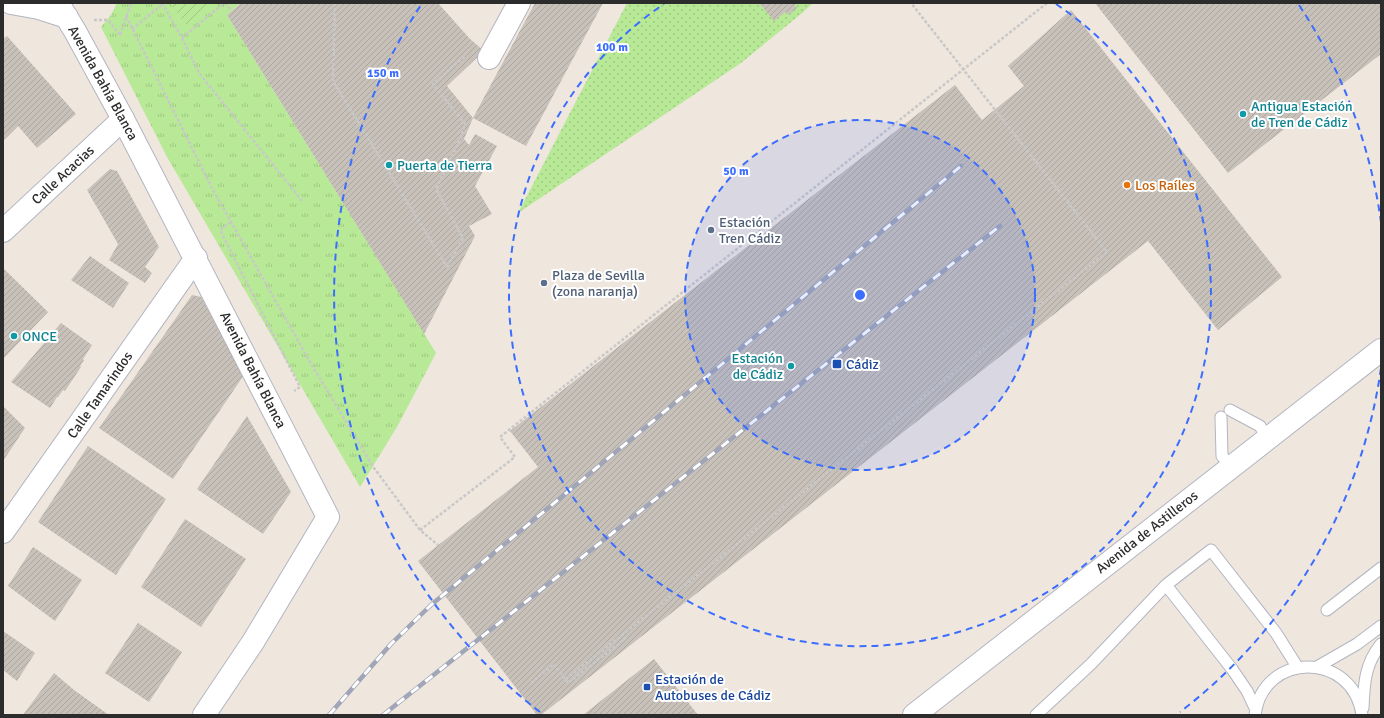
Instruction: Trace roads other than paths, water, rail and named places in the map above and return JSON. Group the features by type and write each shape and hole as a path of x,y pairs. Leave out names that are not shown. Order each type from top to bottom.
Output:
{"street":[{"path":"11,3 39,8 63,8"},
{"path":"480,54 519,3"},
{"name":"Avenida Bahía Blanca","path":"63,8 196,258 328,517 253,642 204,715"},
{"name":"Calle Acacias","path":"3,231 123,119"},
{"name":"Calle Tamarindos","path":"3,532 196,258"},
{"name":"Avenida de Astilleros","path":"914,715 1381,350"}],"lane":[{"path":"1230,410 1260,426 1267,438"},
{"path":"1220,417 1222,456 1231,466"},
{"path":"1036,715 1091,664 1166,585 1211,550 1276,634 1298,668"},
{"path":"1327,610 1381,568"},
{"path":"1166,585 1232,669 1247,691 1256,712"},
{"path":"1317,667 1357,644 1381,626"},
{"path":"1362,715 1366,670 1372,656 1381,644"},
{"path":"1256,712 1262,693 1274,679 1290,670 1317,667 1334,673 1348,684 1358,699 1362,715"}],"railway":[{"path":"329,715 391,644 431,605 961,166"},
{"path":"383,715 1000,226"}],"place":[{"name":"Antigua Estación de Tren de Cádiz","path":"1243,114"},
{"name":"Puerta de Tierra","path":"389,165"},
{"name":"Los Raíles","path":"1127,185"},
{"name":"Estación Tren Cádiz","path":"711,230"},
{"name":"Plaza de Sevilla (zona naranja)","path":"544,283"},
{"name":"ONCE","path":"14,336"},
{"name":"Cádiz","path":"837,364"},
{"name":"Estación de Cádiz","path":"791,366"},
{"name":"Estación de Autobuses de Cádiz","path":"647,687"}]}
